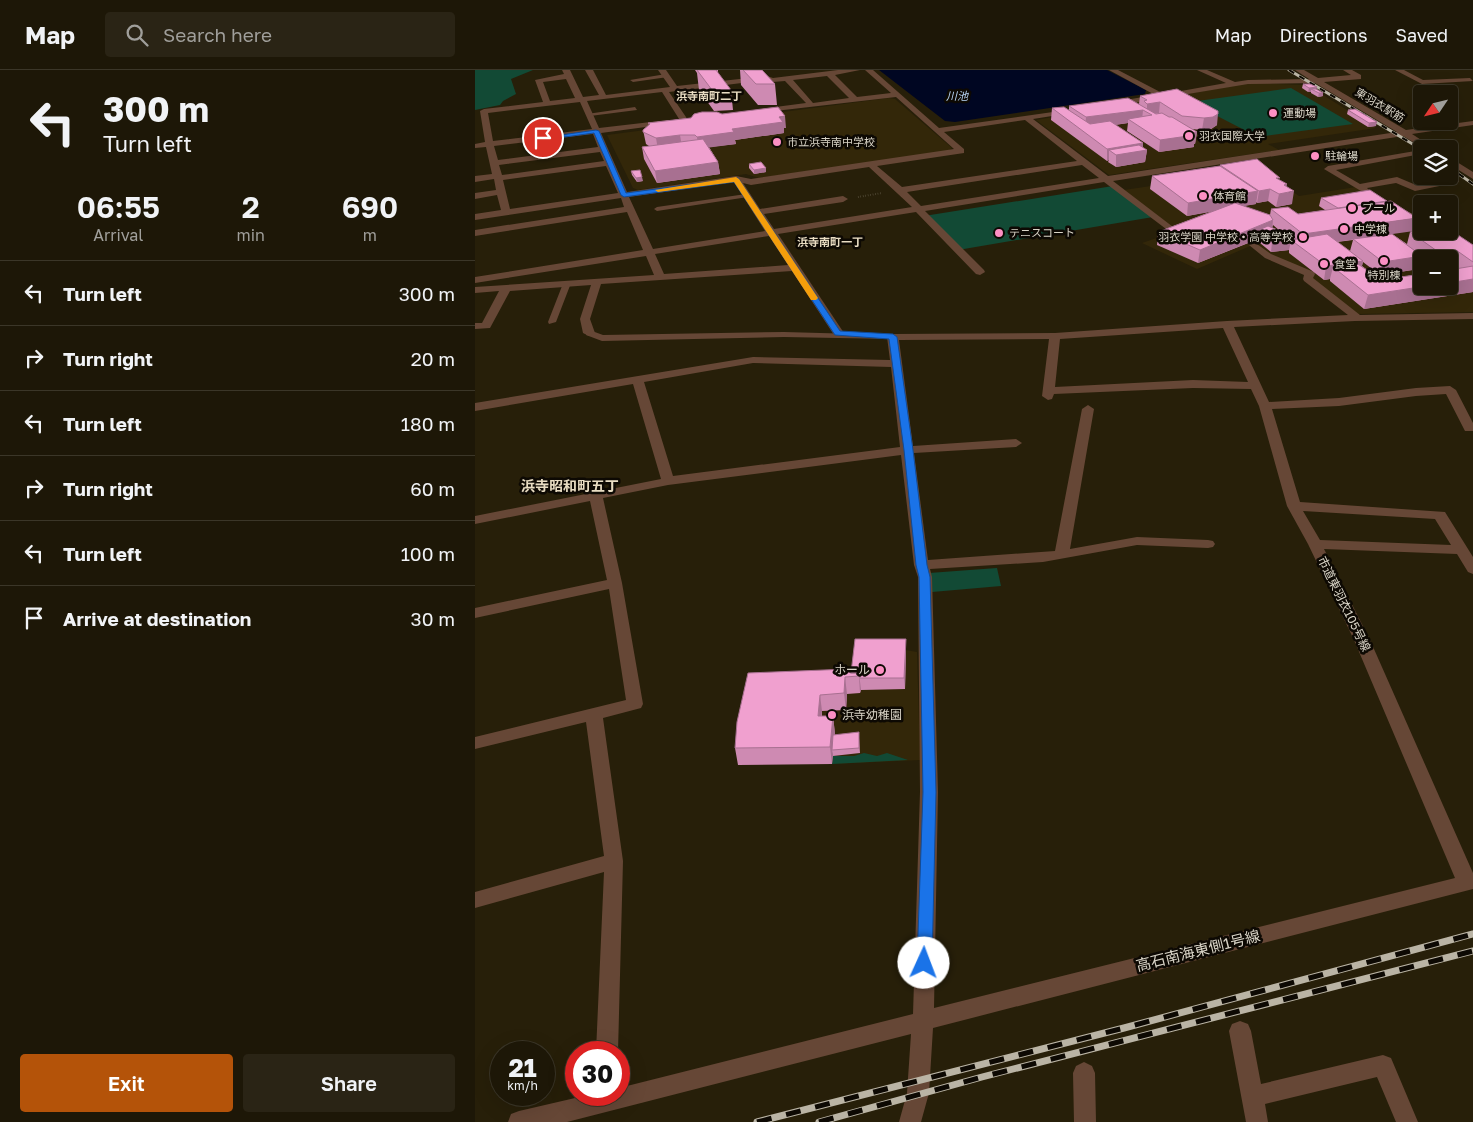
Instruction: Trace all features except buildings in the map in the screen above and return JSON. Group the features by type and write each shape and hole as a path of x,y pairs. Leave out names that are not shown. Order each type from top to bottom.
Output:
{"street":[{"path":"589,70 603,96"},
{"path":"760,70 767,78"},
{"path":"506,212 484,111 674,88 767,78 773,80 856,70"},
{"path":"475,217 736,179 751,182 961,151 939,130 895,95 869,70"},
{"path":"1113,70 1163,97"},
{"path":"1201,70 1234,84"},
{"name":"東羽衣駅筋","path":"1299,70 1416,140"},
{"path":"1105,106 1248,82 1295,82 1357,77 1347,70"},
{"path":"1399,70 1422,82 1471,80"},
{"path":"547,103 539,80 568,73 589,114 660,276"},
{"path":"664,73 674,88"},
{"path":"829,73 855,100"},
{"path":"1456,73 1471,80"},
{"path":"1282,74 1295,82"},
{"path":"787,78 811,105"},
{"path":"664,90 684,120"},
{"path":"752,112 895,95"},
{"path":"939,130 1076,111"},
{"path":"1027,118 1174,232"},
{"path":"475,146 693,119"},
{"path":"1458,125 1473,123"},
{"path":"1458,129 1468,133"},
{"path":"475,280 1425,130"},
{"path":"495,164 603,149"},
{"path":"1374,196 1328,169 1413,155"},
{"path":"900,190 1086,162"},
{"path":"475,179 609,163"},
{"path":"870,164 900,190 980,272"},
{"path":"1458,166 1472,175"},
{"path":"736,179 769,233 837,333"},
{"path":"1358,187 1397,180 1415,188 1430,185"},
{"path":"475,196 502,192"},
{"path":"757,212 843,199"},
{"path":"1390,204 1413,217"},
{"path":"475,233 631,209"},
{"path":"1254,245 1273,258 1310,274 1308,280 1359,318"},
{"path":"475,290 794,268"},
{"path":"589,333 585,319 597,281"},
{"path":"475,326 486,326 506,288"},
{"path":"910,1122 918,1093 923,1020 929,792 925,577 921,565 893,337 1055,336 1227,324 1359,318 1473,316"},
{"name":"市道東羽衣105号線","path":"1227,324 1265,406 1294,506 1315,544 1362,640 1470,882"},
{"path":"1055,336 1048,394 1165,385 1256,386"},
{"path":"475,407 753,360 896,364"},
{"path":"637,379 668,481"},
{"path":"1265,406 1339,402 1417,392 1450,390 1469,428 1473,427"},
{"path":"1062,555 1088,409"},
{"path":"475,520 668,481 908,450 1016,442"},
{"path":"475,743 635,704 615,583 595,496"},
{"path":"1294,506 1440,515 1473,569"},
{"path":"921,565 1017,560 1062,555 1137,541 1208,544"},
{"path":"1315,544 1461,550"},
{"path":"475,612 615,583"},
{"path":"594,715 614,861 607,1041"},
{"path":"475,900 614,861"},
{"name":"高石南海東側1号線","path":"630,1093 1470,882"},
{"path":"1240,1031 1257,1122"},
{"path":"1251,1097 1383,1066 1407,1122"},
{"path":"1084,1073 1085,1122"},
{"name":"高石南海東側1号線","path":"519,1122 579,1106"}],"lane":[{"path":"633,80 664,73"},
{"path":"589,114 635,109"},
{"path":"657,209 746,196"},
{"path":"552,322 567,283"},
{"path":"589,333 603,338 690,338 766,333 837,333 893,337"}],"path":[{"path":"843,199 900,190"}],"shaded area":[{"name":"羽衣国際大学","path":"1250,83 1307,85 1376,128 1268,144 1279,150 1109,175 1036,120"},
{"name":"市立浜寺南中学校","path":"889,98 895,99 952,148 948,151 759,178 746,174 638,190 633,188 607,135"},
{"name":"羽衣学園 中学校・高等学校","path":"1264,169 1278,175 1280,183 1299,196 1356,187 1413,219 1413,240 1440,240 1473,256 1473,312 1357,314 1311,280 1313,274 1278,260 1255,244 1197,269 1142,243 1177,231 1124,190"},
{"name":"浜寺幼稚園","path":"906,650 917,652 920,760 832,764 740,739 850,686"}],"green space":[{"path":"475,70 533,70 511,79 516,94 503,101 500,105 475,110"},
{"name":"運動場","path":"1291,88 1353,124 1258,137 1190,102"},
{"name":"テニスコート","path":"1113,186 1153,217 958,250 924,216"},
{"path":"997,568 1001,586 932,592 929,573"},
{"path":"864,753 877,756 887,753 908,760 832,764 833,756 854,756"}],"water":[{"name":"川池","path":"879,70 1107,70 1146,90 1145,94 955,122 945,121"}],"railway":[{"path":"1289,70 1413,144"},
{"path":"1458,173 1473,184"},
{"path":"757,1122 1124,1028 1473,934"},
{"path":"819,1122 982,1077 1473,951"}],"slow traffic":[{"path":"658,190 736,179 769,233 814,298"}],"place":[{"name":"運動場","path":"1273,113"},
{"name":"羽衣国際大学","path":"1189,136"},
{"name":"市立浜寺南中学校","path":"777,142"},
{"name":"駐輪場","path":"1315,156"},
{"name":"体育館","path":"1203,196"},
{"name":"プール","path":"1352,208"},
{"name":"中学棟","path":"1344,229"},
{"name":"テニスコート","path":"999,233"},
{"name":"羽衣学園 中学校・高等学校","path":"1303,237"},
{"name":"特別棟","path":"1384,261"},
{"name":"食堂","path":"1324,264"},
{"name":"ホール","path":"880,670"},
{"name":"浜寺幼稚園","path":"832,715"}],"district":[{"name":"浜寺南町二丁","path":"709,96"},
{"name":"浜寺南町一丁","path":"830,242"},
{"name":"浜寺昭和町五丁","path":"570,486"}],"route":[{"path":"543,138 596,131 624,195 736,179 769,233 837,333 893,337 921,565 925,577 929,792 924,963"}]}
